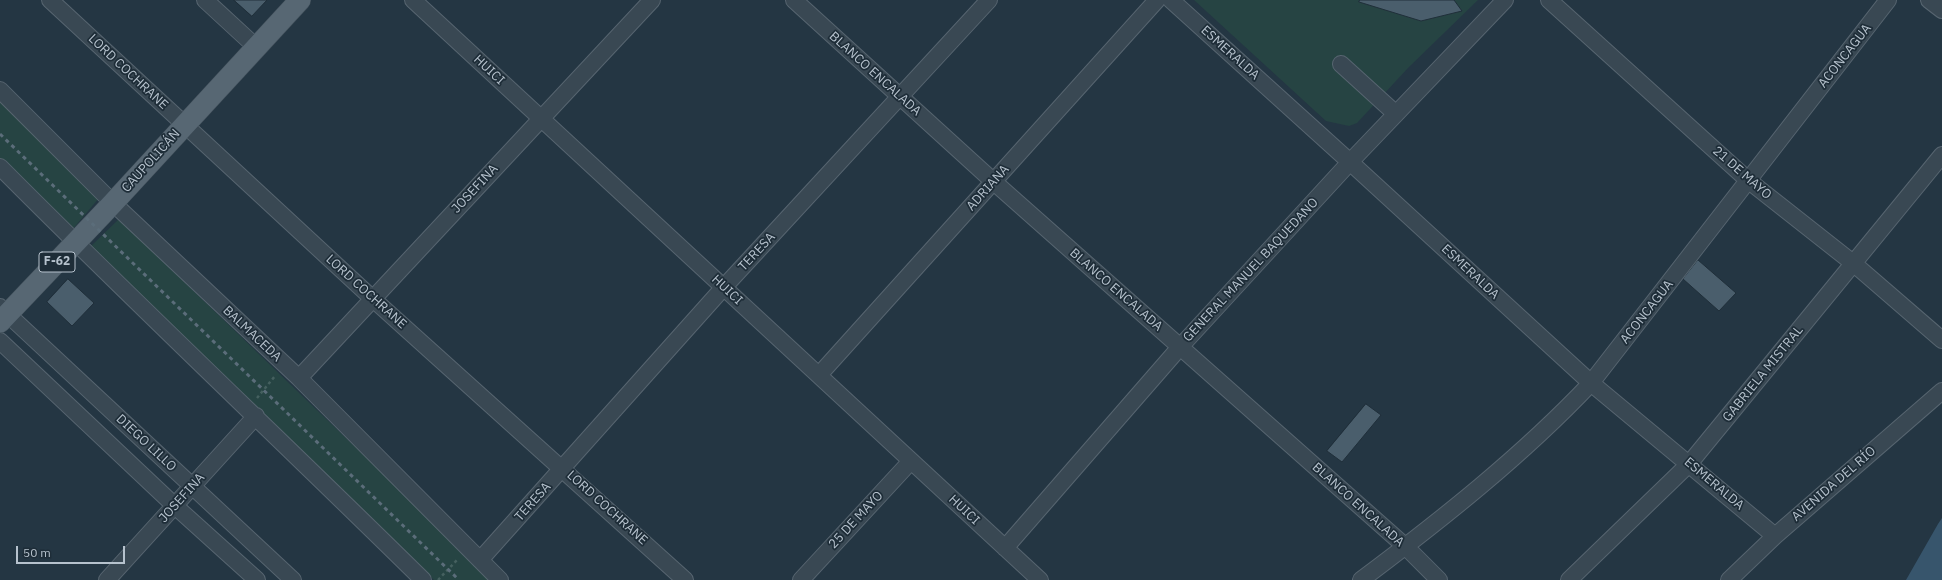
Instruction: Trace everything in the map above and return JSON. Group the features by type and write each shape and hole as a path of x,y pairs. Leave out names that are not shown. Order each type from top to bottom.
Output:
{"main road":[{"name":"CAUPOLICÁN","path":"3,314 113,203 300,0"}],"street":[{"name":"LORD COCHRANE","path":"50,0 373,299 563,468 685,580"},
{"path":"205,0 256,47"},
{"name":"HUICI","path":"413,0 1040,580"},
{"name":"JOSEFINA","path":"299,378 652,0"},
{"name":"BLANCO ENCALADA","path":"794,0 994,182 1406,547 1439,580"},
{"name":"TERESA","path":"480,560 724,287 989,0"},
{"name":"ADRIANA","path":"819,375 1157,0"},
{"name":"ESMERALDA","path":"1171,0 1591,383 1775,536"},
{"name":"GENERAL MANUEL BAQUEDANO","path":"1005,548 1180,347 1350,162 1505,0"},
{"name":"21 DE MAYO","path":"1549,0 1749,181 1853,263 1942,340"},
{"name":"ACONCAGUA","path":"1361,580 1406,547 1554,422 1591,383 1888,0"},
{"path":"1929,0 1942,10"},
{"path":"1341,64 1396,114"},
{"name":"BALMACEDA","path":"0,90 113,203 299,378 500,580"},
{"name":"GABRIELA MISTRAL","path":"1569,580 1689,464 1942,154"},
{"path":"0,167 75,243 253,413 423,580"},
{"name":"DIEGO LILLO","path":"3,314 293,580"},
{"name":"DIEGO LILLO","path":"0,341 174,506 257,580"},
{"name":"AVENIDA DEL RÍO","path":"1729,580 1775,536 1942,391"},
{"name":"JOSEFINA","path":"107,580 192,486 253,413"},
{"name":"25 DE MAYO","path":"801,580 911,461"}],"path":[{"path":"253,413 284,364"}],"green space":[{"path":"1194,0 1478,0 1408,68 1357,123 1349,126 1326,121"},
{"path":"0,100 99,198 72,230 0,158"},
{"path":"119,219 493,580 434,580 90,247"}],"water":[{"path":"1942,518 1942,580 1906,580 1938,524"}],"building":[{"path":"234,0 267,0 252,16"},
{"path":"1360,0 1454,0 1462,11 1421,21 1359,2"},
{"path":"1698,260 1736,293 1719,311 1683,279"},
{"path":"68,279 94,303 72,326 47,302"},
{"path":"1366,404 1381,415 1342,462 1327,451"}],"railway":[{"path":"0,134 459,580"}]}
